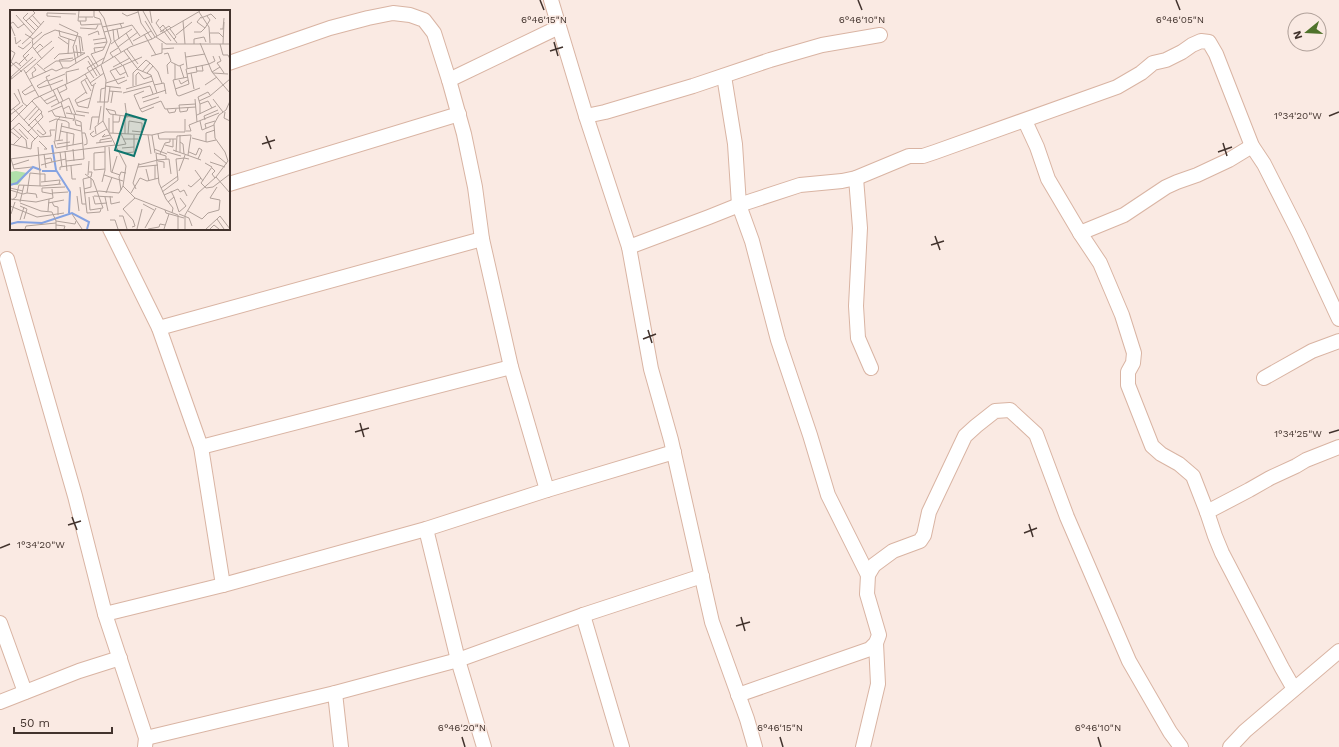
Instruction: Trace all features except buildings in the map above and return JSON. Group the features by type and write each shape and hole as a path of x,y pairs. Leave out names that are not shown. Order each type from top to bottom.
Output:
{"street":[{"path":"551,0 586,116 629,247 651,369 674,452 712,622 755,747"},
{"path":"230,63 330,28 393,13 410,15 424,20 434,33 464,134 475,187 482,239 511,367 547,490"},
{"path":"449,80 559,27"},
{"path":"586,116 605,112 724,76 822,44 880,35"},
{"path":"629,247 740,205 800,185 842,181 856,178 909,156 923,156 1117,87 1141,73 1153,63 1166,60 1201,41 1209,42 1216,54 1252,146 1264,164 1299,233 1339,318"},
{"path":"724,76 735,144 740,205 752,241 778,340 810,435 828,495 868,576"},
{"path":"230,184 459,114"},
{"path":"1024,120 1037,147 1048,179 1080,233 1100,263 1122,315 1134,353 1133,363 1128,372 1128,385 1152,446 1161,454 1179,464 1193,476 1222,552 1294,689"},
{"path":"1080,233 1124,215 1151,199 1166,187 1229,160 1252,146"},
{"path":"856,178 860,228 856,306 858,338 871,368"},
{"path":"110,230 159,328 201,447 223,585"},
{"path":"159,328 482,239"},
{"path":"7,259 75,496 106,614 146,742 458,660 583,615 702,576"},
{"path":"1264,378 1312,351 1339,341"},
{"path":"201,447 511,367"},
{"path":"863,747 878,684 876,643 879,635 867,594 868,576 874,565 893,551 920,541 924,535 929,512 965,436 995,411 1010,410 1036,434 1067,517 1129,661 1170,732 1181,747"},
{"path":"1207,512 1306,460 1339,447"},
{"path":"106,614 223,585 426,529 547,490 674,452"},
{"path":"426,529 458,660 484,747"},
{"path":"583,615 622,747"},
{"path":"0,623 25,692"},
{"path":"738,695 870,649 876,643"},
{"path":"1230,747 1245,731 1339,651"},
{"path":"0,702 79,670 120,658"},
{"path":"335,693 342,747"}]}
